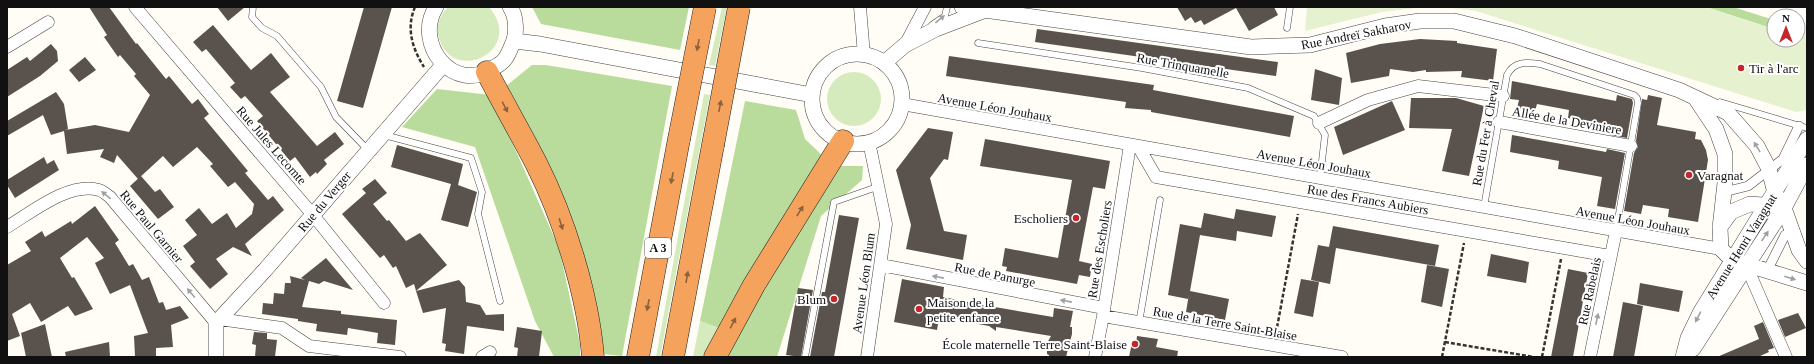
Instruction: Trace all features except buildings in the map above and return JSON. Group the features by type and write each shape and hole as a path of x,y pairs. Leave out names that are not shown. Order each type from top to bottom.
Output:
{"highway":[{"name":"A 3","path":"638,357 705,7"},
{"path":"673,357 739,7"},
{"path":"487,72 536,164 560,220 580,285 592,357"},
{"path":"715,357 754,285 843,141"}],"street":[{"name":"Rue Jules Lecomte","path":"135,7 313,215 384,303"},
{"path":"436,7 432,13 428,28 432,49 443,65 455,73 470,77 487,72 505,60 514,42 515,23 513,12 510,7"},
{"path":"860,7 864,55"},
{"path":"905,45 925,7"},
{"name":"Rue Andreï Sakharov","path":"962,7 1251,47 1310,45 1385,26 1420,21 1454,21 1515,36 1679,90 1728,114 1757,146 1769,169 1771,198"},
{"name":"Rue Andreï Sakharov","path":"884,63 905,45 936,29 983,11"},
{"path":"7,47 48,22"},
{"path":"514,42 540,44 812,95"},
{"path":"850,55 864,55 884,63 893,72 900,84 902,104 896,121 889,131 880,138 869,142 856,144 843,141 829,134 819,123 813,110 812,95 816,81 824,68 836,60 850,55"},
{"name":"Rue du Verger","path":"218,321 265,270 443,65"},
{"path":"1319,123 1368,100 1418,86 1503,96"},
{"name":"Rue Andreï Sakharov","path":"1695,98 1716,129 1724,154 1724,192 1720,228 1733,258"},
{"name":"Avenue Léon Jouhaux","path":"902,104 1616,231 1733,258"},
{"name":"Allée de la Deviniere","path":"1499,122 1631,146"},
{"path":"1724,192 1748,186 1769,169 1796,166 1803,127"},
{"name":"Avenue Henri Varagnat","path":"1689,357 1733,258 1784,208 1796,166 1807,139"},
{"name":"Avenue Léon Blum","path":"866,357 886,224 877,187 869,142"},
{"name":"Rue des Francs Aubiers","path":"1134,146 1156,177 1610,256"},
{"name":"Rue des Escholiers","path":"1095,357 1134,146"},
{"name":"Avenue Henri Varagnat","path":"1683,357 1688,338 1700,313 1771,198 1796,166"},
{"name":"Rue Paul Garnier","path":"7,227 67,192 82,188 100,190 110,197 218,321"},
{"path":"1720,228 1731,212 1750,204 1771,198 1784,208 1794,232 1799,250 1807,261"},
{"name":"Rue Rabelais","path":"1590,357 1616,231"},
{"path":"1768,271 1785,235 1794,232"},
{"path":"1733,258 1807,283"},
{"path":"1733,258 1786,357"},
{"name":"Rue de Panurge","path":"881,265 1104,312"},
{"name":"Rue de la Terre Saint-Blaise","path":"1104,312 1139,323 1342,357"},
{"path":"216,357 218,321 282,328 309,346 400,357"}],"lane":[{"path":"253,7 252,17 262,28 277,36 321,87 336,117 368,150"},
{"path":"905,45 945,16 947,7"},
{"path":"1287,28 1290,7"},
{"name":"Rue Trinquamelle","path":"978,43 1142,68 1248,88 1314,116 1319,123"},
{"name":"Rue du Fer à Cheval","path":"1484,207 1503,96 1509,70 1526,62 1540,64 1634,95 1637,98 1638,103 1616,231"},
{"path":"1679,90 1803,127"},
{"path":"1319,123 1325,135 1320,178"},
{"path":"382,135 472,158 482,192 478,214 500,301"},
{"path":"805,357 834,202 877,187"},
{"path":"1139,323 1160,200"}],"path":[{"path":"1274,345 1301,202"},
{"path":"1442,357 1466,230"},
{"path":"1542,357 1563,247"},
{"path":"1445,342 1534,357"}],"green space":[{"path":"448,7 489,7 498,23 499,37 493,48 483,57 471,61 458,59 447,52 439,38 438,25 441,17"},
{"path":"532,7 689,7 680,50 541,24"},
{"path":"722,7 727,7 715,66 709,65"},
{"path":"1307,7 1424,7 1382,12 1305,31"},
{"path":"1443,7 1706,7 1766,26 1766,48 1806,48 1807,31 1807,110 1796,112 1476,11"},
{"path":"1706,7 1733,7 1766,17 1766,26"},
{"path":"532,65 546,65 672,86 622,356 603,354 596,309 568,208 508,93 506,86"},
{"path":"849,72 859,72 869,76 877,84 881,94 881,104 877,114 869,122 859,126 849,126 839,122 831,114 827,104 827,94 831,84 839,76"},
{"path":"437,89 491,95 559,248 580,344 580,357 554,357 535,321 475,147 402,127"},
{"path":"704,94 710,95 660,357 656,357"},
{"path":"745,101 796,110 805,139 823,156 722,329 700,321"},
{"path":"841,166 863,166 862,180 821,216 777,357 726,357 772,271"},
{"path":"700,321 722,329 707,357 693,357"}],"place":[{"name":"Tir à l'arc","path":"1741,68"},
{"name":"Varagnat","path":"1689,175"},
{"name":"Escholiers","path":"1076,218"},
{"name":"Blum","path":"834,299"},
{"name":"Maison de la petite enfance","path":"919,309"},
{"name":"École maternelle Terre Saint-Blaise","path":"1135,344"}]}
